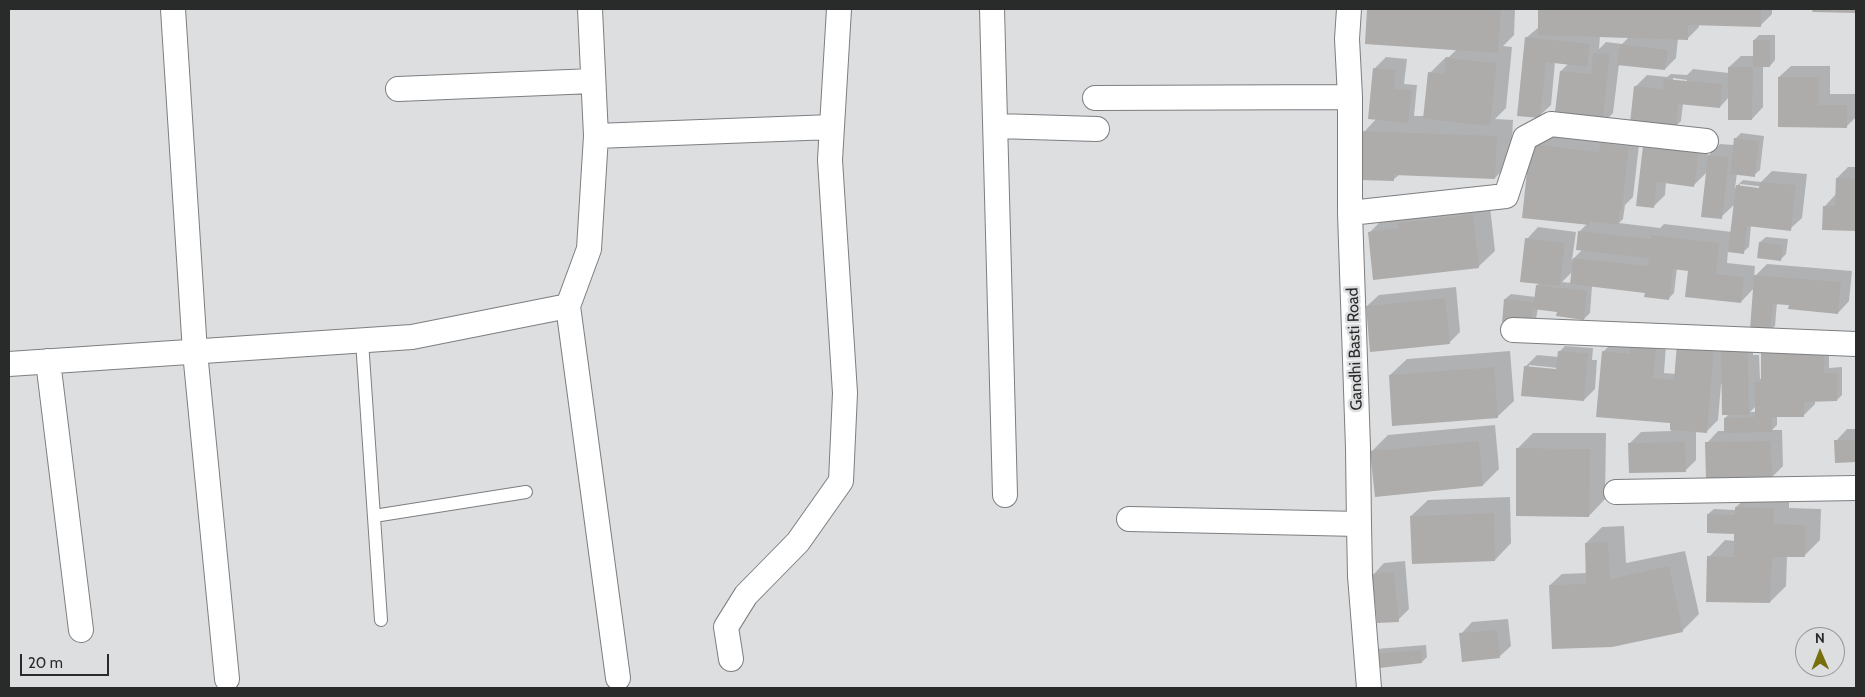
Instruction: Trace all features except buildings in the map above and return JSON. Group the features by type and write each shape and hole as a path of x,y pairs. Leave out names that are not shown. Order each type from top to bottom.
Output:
{"street":[{"path":"173,9 195,352 227,679"},
{"path":"590,9 596,136 589,249 568,306 618,678"},
{"path":"731,659 726,627 746,595 798,542 841,481 844,393 830,160 839,9"},
{"path":"992,9 1005,495"},
{"name":"Gandhi Basti Road","path":"1349,9 1347,39 1350,97 1350,213 1358,448 1360,576 1369,688"},
{"path":"398,89 593,81"},
{"path":"1095,98 1350,97"},
{"path":"1350,213 1506,196 1525,138 1551,124 1706,141"},
{"path":"996,126 1097,129"},
{"path":"596,136 832,127"},
{"path":"9,364 412,337 568,306"},
{"path":"1513,330 1856,344"},
{"path":"48,362 81,630"},
{"path":"1616,492 1856,488"},
{"path":"1129,519 1359,524"}],"lane":[{"path":"362,341 381,620"},
{"path":"374,516 526,492"}]}
